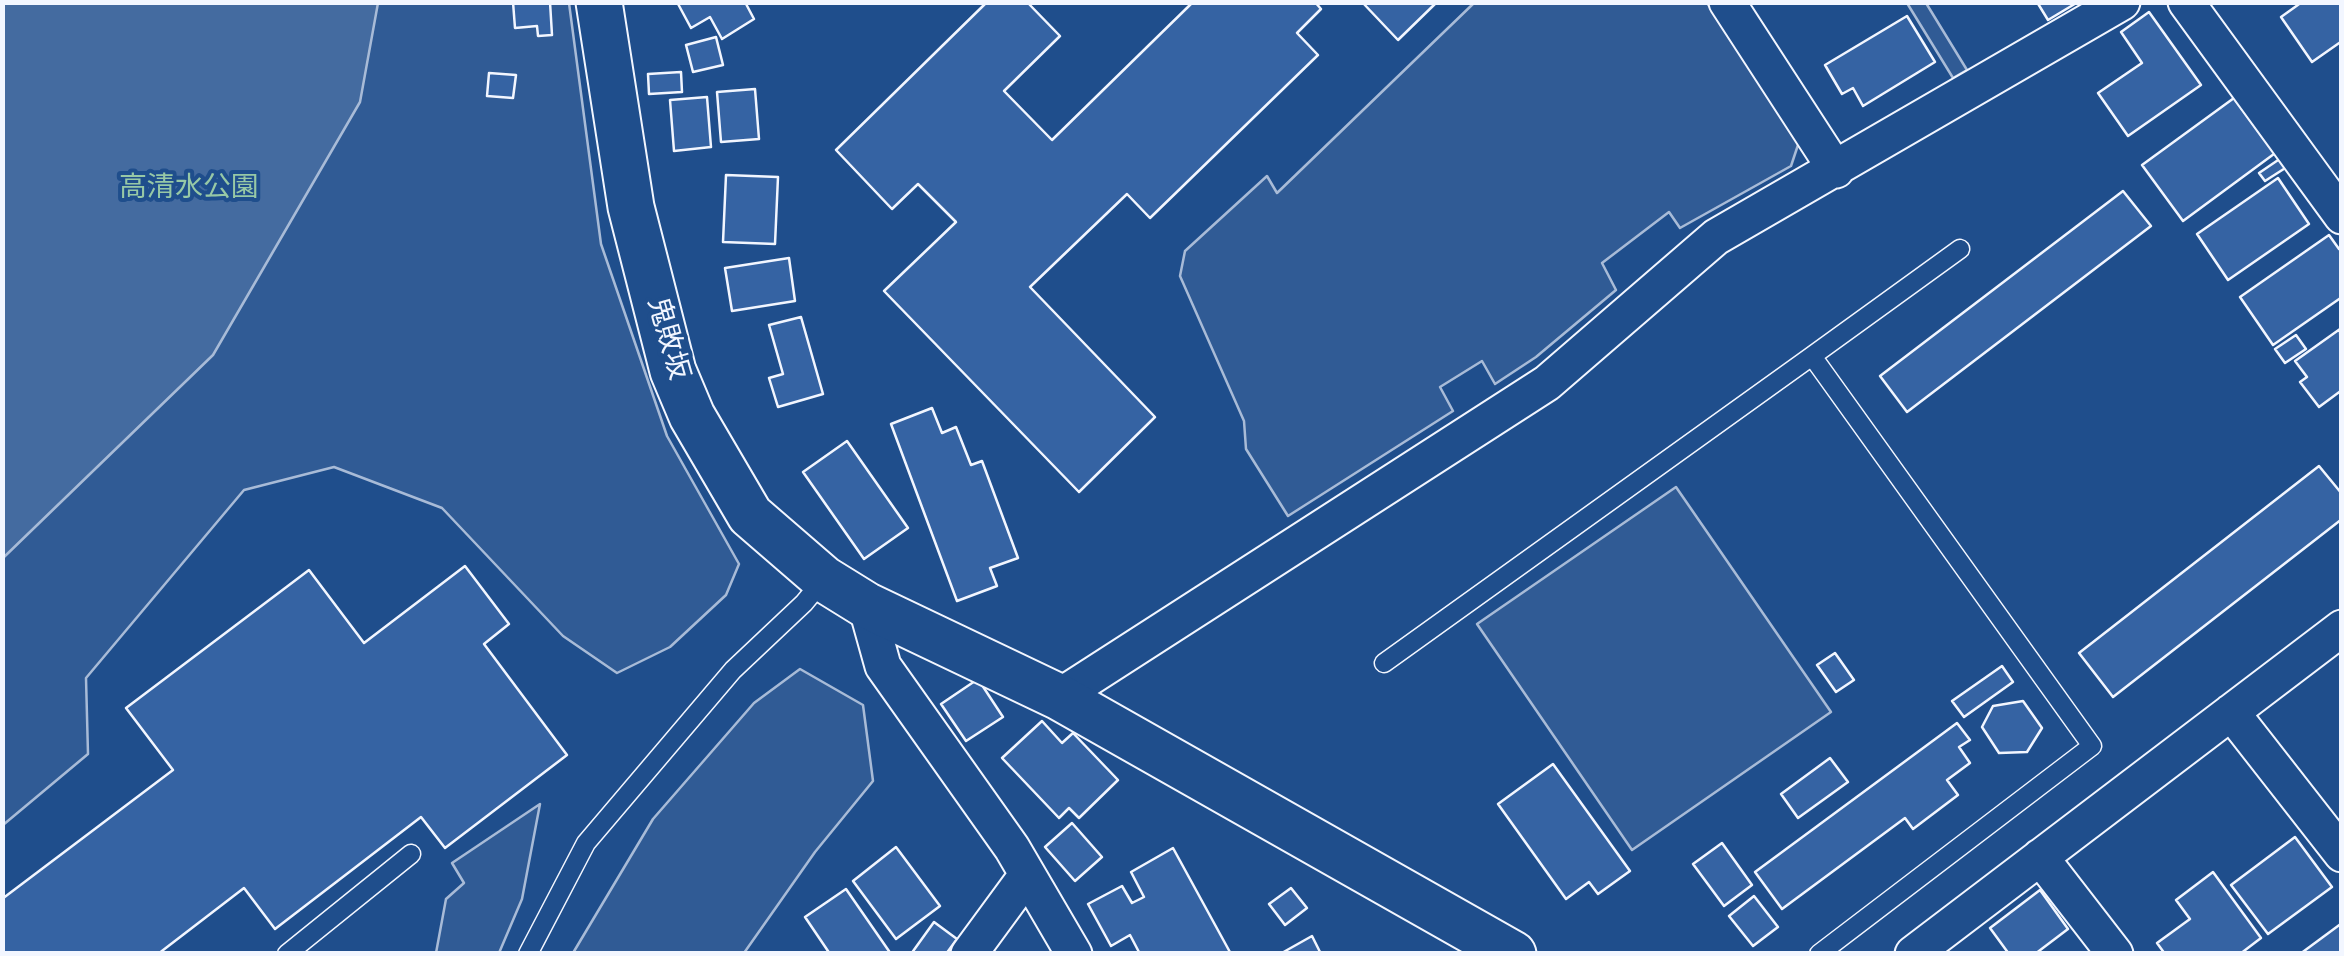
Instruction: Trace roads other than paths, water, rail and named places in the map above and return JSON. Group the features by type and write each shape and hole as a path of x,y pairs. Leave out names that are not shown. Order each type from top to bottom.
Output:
{"street":[{"name":"鬼敗坂","path":"600,2 631,207 673,370 692,416 750,515 824,579 866,605 1059,697 1514,954"},
{"path":"1727,2 1836,170"},
{"path":"1059,697 1547,383 1716,238 2122,2"},
{"path":"2186,2 2342,216"},
{"path":"866,605 883,666 1012,848 1074,954"},
{"path":"1913,954 2342,628"},
{"path":"2230,712 2342,854"},
{"path":"2040,857 2114,954"},
{"path":"969,954 1027,874"}],"lane":[{"path":"1384,663 1960,250"},
{"path":"1812,356 2092,746 1819,954"},
{"path":"528,954 586,842 732,670 824,579"},
{"path":"287,954 411,854"}],"park label":[{"name":"高清水公園","path":"189,189"}]}
